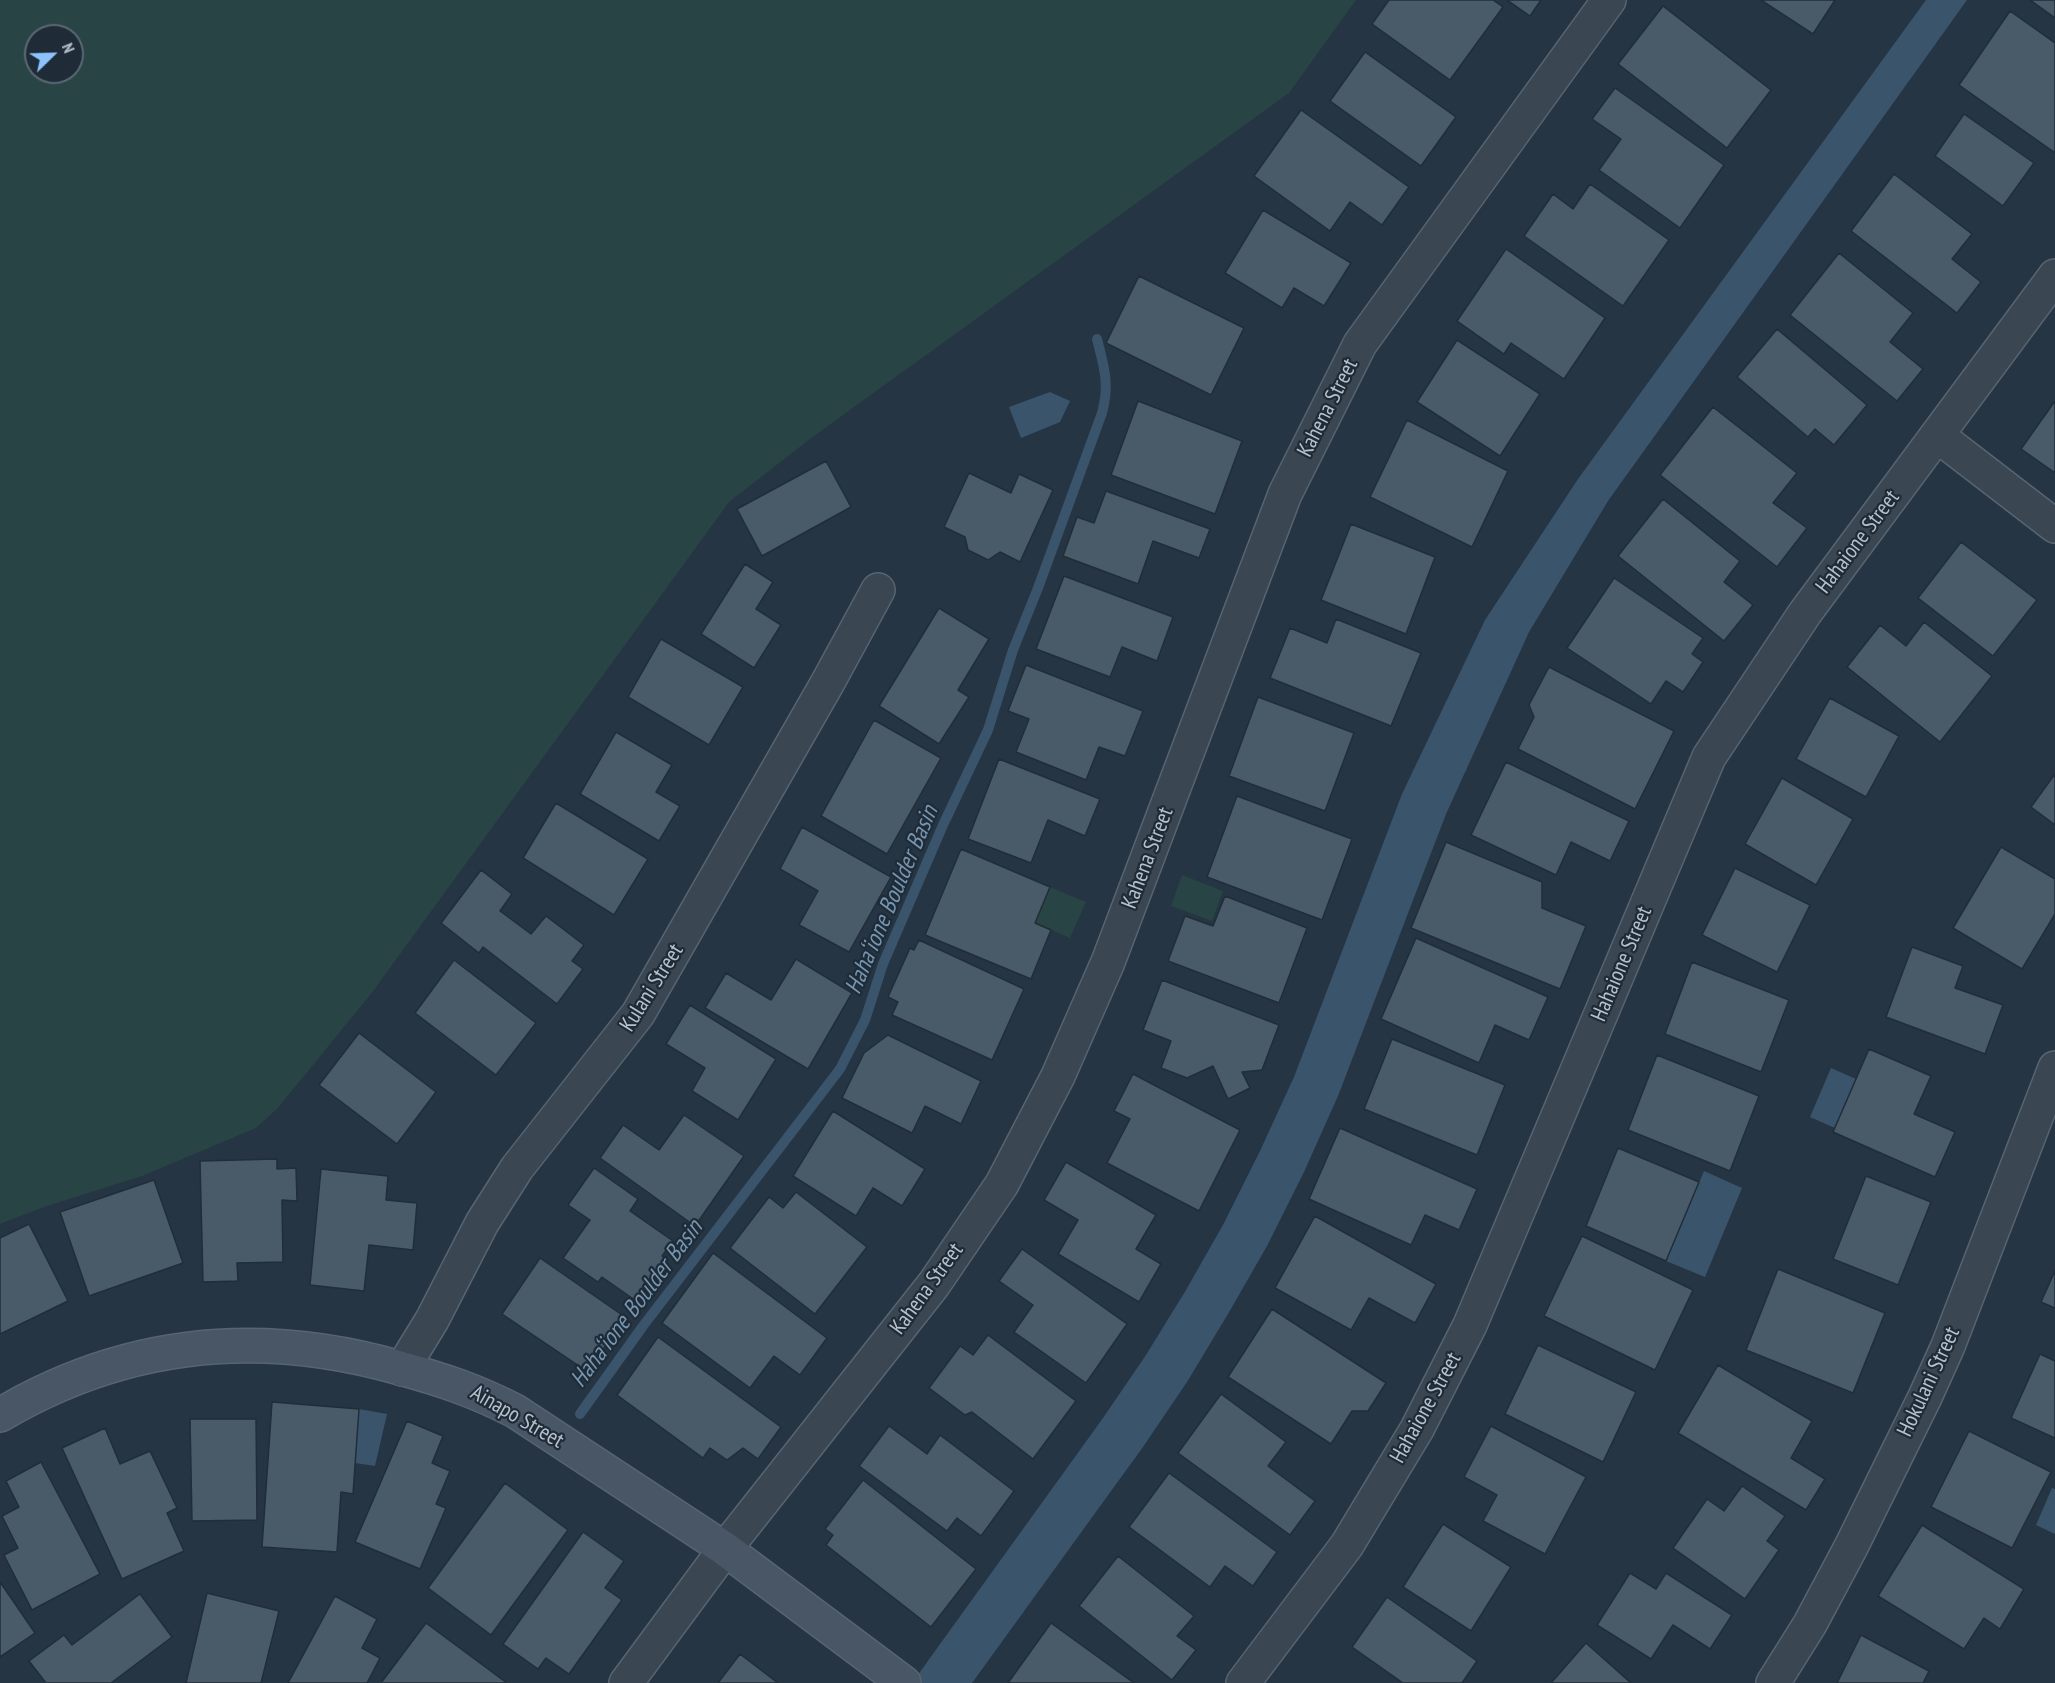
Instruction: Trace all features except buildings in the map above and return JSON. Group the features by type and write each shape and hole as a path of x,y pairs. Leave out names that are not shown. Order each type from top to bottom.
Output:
{"street":[{"name":"Kahena Street","path":"626,1683 724,1549 934,1284 1002,1184 1058,1076 1108,962 1285,494 1360,344 1610,0"},
{"name":"Hahaione Street","path":"1243,1683 1347,1545 1417,1429 1470,1325 1709,757 1805,613 2055,276"},
{"path":"1938,436 2055,526"},
{"name":"Kulani Street","path":"402,1369 432,1320 499,1194 638,1014 828,682 878,590"},
{"name":"Hokulani Street","path":"1773,1683 1810,1624 1851,1547 1925,1397 2055,1068"},
{"name":"Ainapo Street","path":"0,1415 43,1392 81,1376 120,1363 200,1348 241,1345 292,1347 363,1357 444,1380 480,1393 514,1411 724,1549 899,1679"}],"green space":[{"path":"0,0 1356,0 1289,93 814,436 729,502 371,994 277,1109 256,1128 142,1176 44,1207 0,1224"},
{"path":"1182,875 1223,891 1212,921 1171,906"},
{"path":"1050,887 1086,902 1070,938 1035,923"}],"water":[{"path":"1926,0 1967,0 1608,501 1529,632 1446,814 1338,1096 1267,1246 1228,1314 1187,1382 1143,1447 972,1683 912,1683 1146,1355 1224,1223 1294,1077 1402,794 1485,620 1578,479"},
{"path":"1050,392 1070,401 1060,422 1021,438 1009,407"},
{"path":"1831,1068 1856,1079 1835,1128 1810,1117"},
{"path":"1704,1171 1742,1188 1705,1277 1666,1261"},
{"path":"359,1409 387,1414 375,1466 355,1463"},
{"path":"2052,1488 2055,1489 2055,1534 2036,1525"}],"waterway":[{"name":"Haha‘ione Boulder Basin","path":"580,1414 643,1326 840,1069 865,1020 883,964 943,825 988,730 1013,650 1102,413 1106,384 1097,339"}]}
